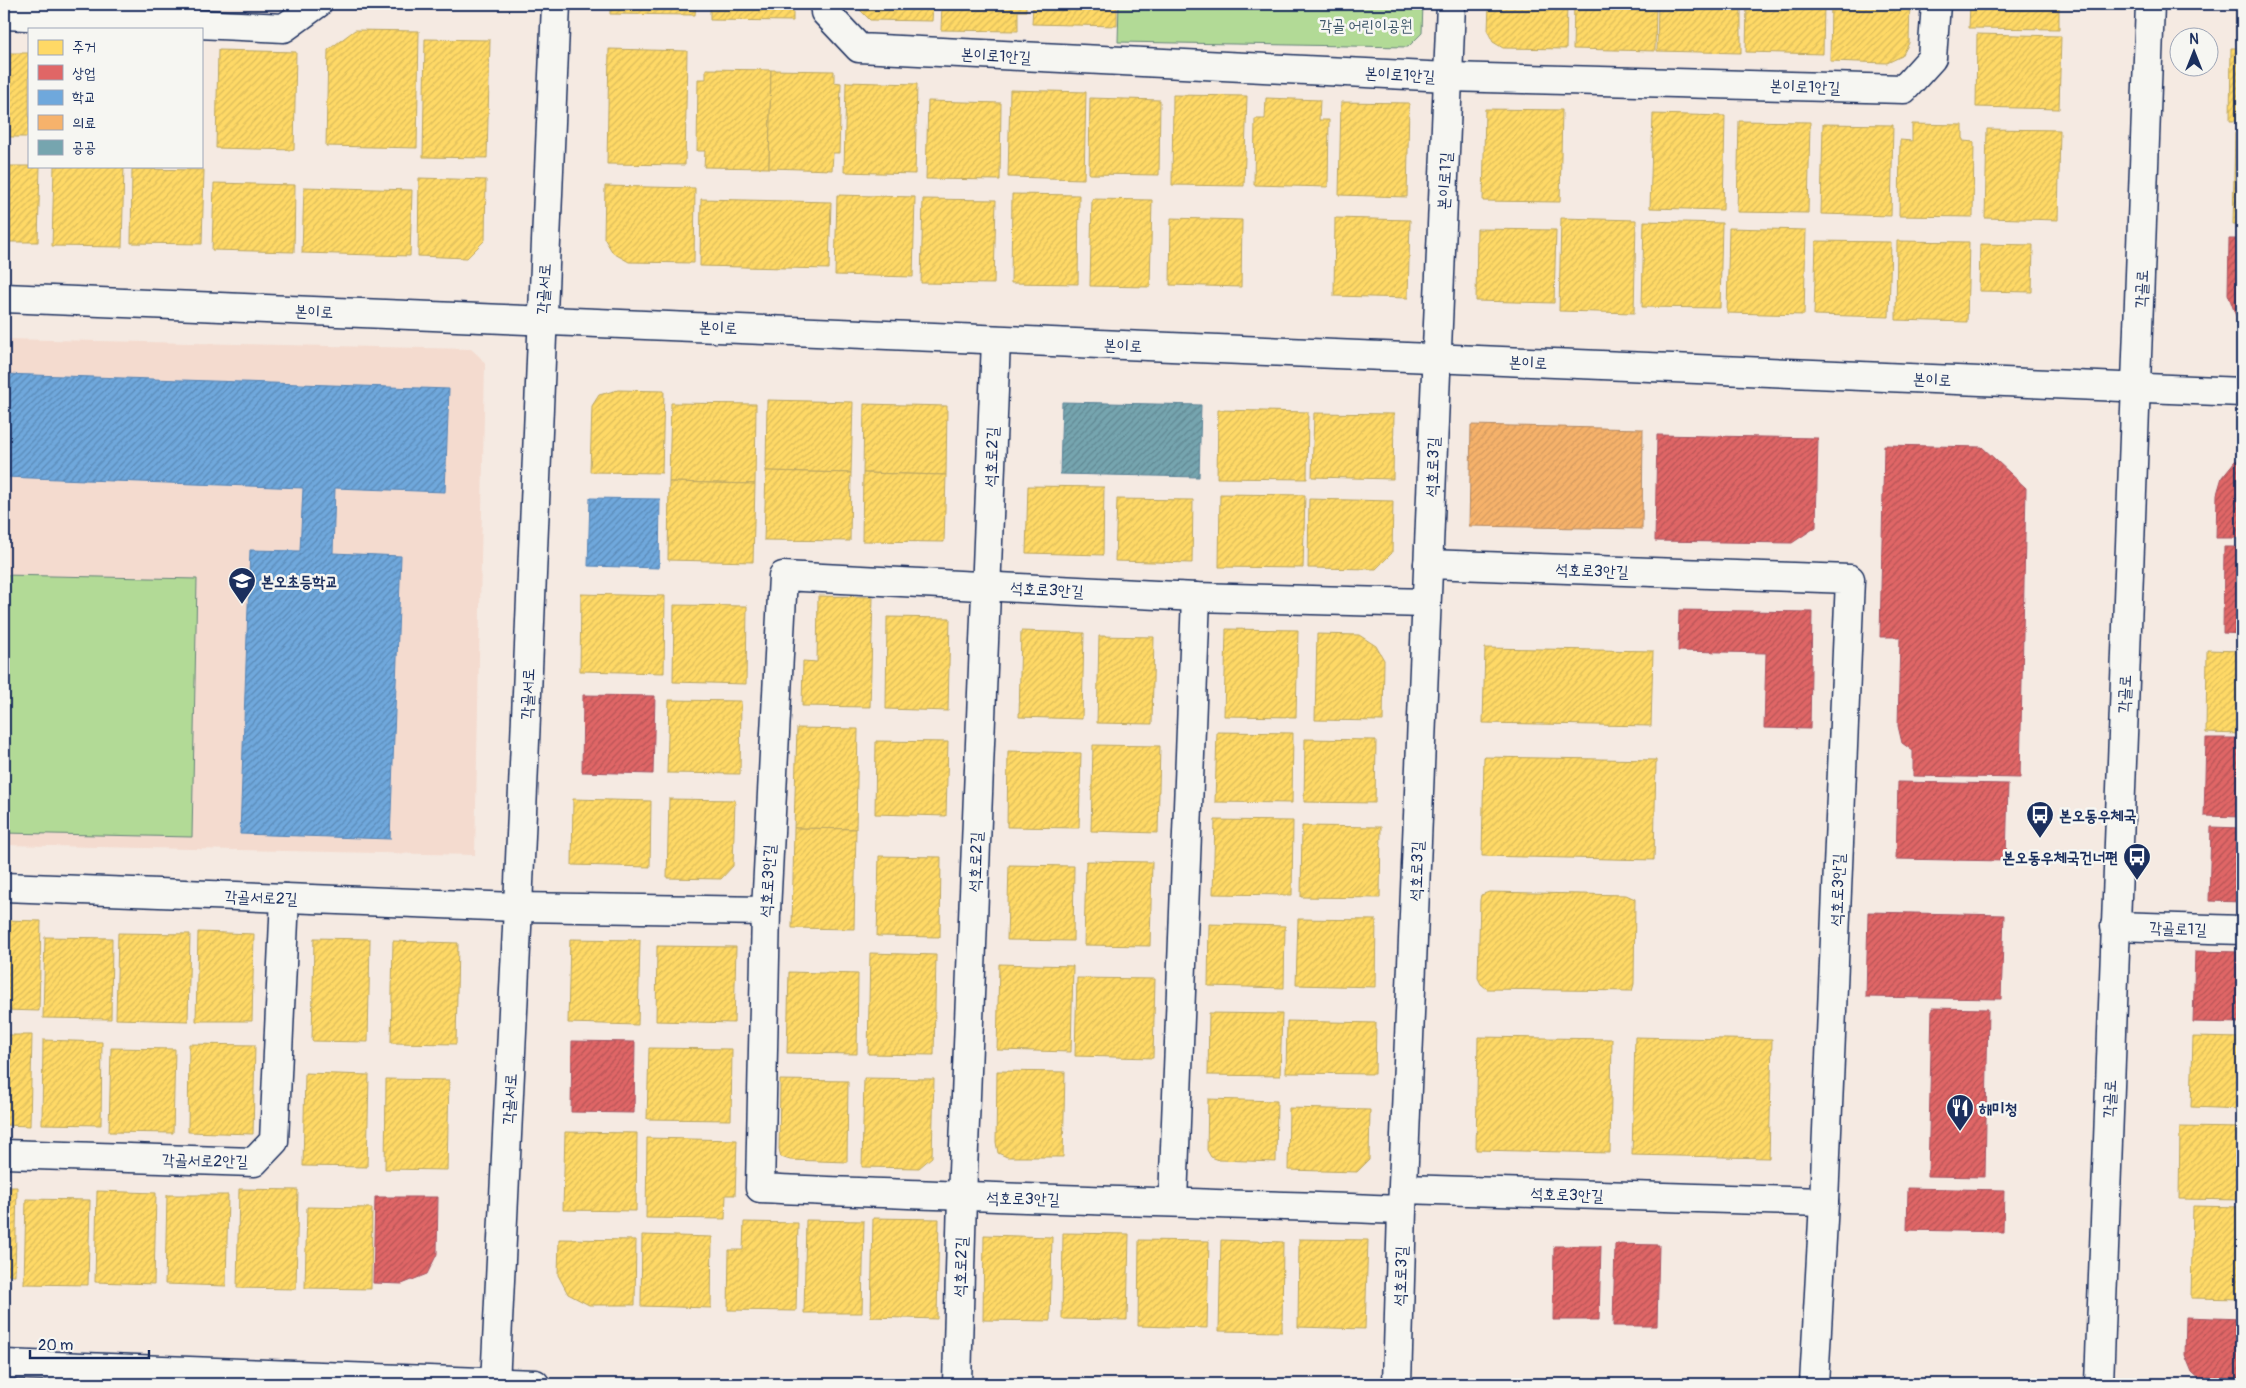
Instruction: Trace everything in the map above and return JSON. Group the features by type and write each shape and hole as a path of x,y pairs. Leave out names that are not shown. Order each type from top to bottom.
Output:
{"street":[{"path":"4,15 64,11 284,28 317,4"},
{"name":"각골서로","path":"495,1384 518,907 556,4"},
{"name":"본이로1안길","path":"825,4 825,12 859,48 1448,77 1904,89 1932,58 1936,4"},
{"name":"본이로1길","path":"1436,358 1451,4"},
{"name":"각골로","path":"2099,1384 2150,4"},
{"name":"본이로","path":"4,298 2242,392"},
{"name":"석호로2길","path":"957,1384 962,1197 996,340"},
{"name":"석호로3길","path":"1397,1384 1436,358"},
{"name":"석호로3안길","path":"1426,603 1196,596 783,576 766,911 760,1188 962,1197 1173,1201 1403,1199 1824,1202 1850,579 1428,564"},
{"path":"1173,1201 1196,596"},
{"name":"각골서로2길","path":"4,887 518,907 766,911"},
{"name":"각골서로2안길","path":"4,1154 254,1162 274,1141 285,898"},
{"name":"각골로1길","path":"2115,926 2242,930"},
{"path":"1814,1384 1824,1202"},
{"path":"4,1364 495,1384 536,1384"}],"shaded area":[{"name":"본오초등학교","path":"4,339 471,349 480,357 485,364 475,855 4,845"}],"green space":[{"name":"각골 어린이공원","path":"1119,4 1423,4 1422,33 1408,47 1118,42"},
{"path":"4,575 197,579 192,837 4,833"}],"building: 주거":[{"path":"351,4 418,4 418,6"},
{"path":"430,4 499,4 498,7 430,6"},
{"path":"610,4 696,4 695,15 610,14"},
{"path":"710,4 793,4 793,21 710,20"},
{"path":"854,4 933,4 932,21 870,20"},
{"path":"942,4 1026,4 1026,11 1018,11 1018,31 941,30"},
{"path":"1033,4 1117,4 1117,26 1032,24"},
{"path":"1489,4 1567,4 1566,49 1503,48 1493,42 1488,32"},
{"path":"1574,4 1656,4 1655,51 1573,49"},
{"path":"1658,4 1741,4 1741,53 1657,51"},
{"path":"1747,4 1824,4 1823,54 1746,52"},
{"path":"1831,4 1910,4 1909,43 1902,56 1887,63 1830,61"},
{"path":"1970,4 2059,4 2059,29 1969,28"},
{"path":"2236,4 2242,4 2242,37 2236,37"},
{"path":"355,30 419,31 417,148 326,146 328,50"},
{"path":"1977,34 2061,36 2059,109 1976,107"},
{"path":"425,39 490,40 487,158 423,157"},
{"path":"2231,48 2242,48 2242,121 2230,121"},
{"path":"609,49 687,51 685,165 607,164"},
{"path":"218,50 296,52 294,150 216,148"},
{"path":"4,53 28,53 28,137 4,137"},
{"path":"706,69 771,70 769,168 704,167 705,151 697,151 698,79 706,79"},
{"path":"771,70 834,71 834,82 841,83 839,153 833,153 832,170 769,168"},
{"path":"846,82 917,84 915,174 844,172"},
{"path":"1010,90 1086,92 1084,179 1008,177"},
{"path":"1173,95 1247,96 1244,186 1172,185"},
{"path":"1090,98 1160,100 1159,175 1089,174"},
{"path":"1266,98 1320,100 1319,120 1329,120 1328,187 1254,185 1255,119 1265,119"},
{"path":"928,101 1001,103 1000,180 926,179"},
{"path":"1341,102 1409,103 1407,197 1339,195"},
{"path":"1485,109 1562,110 1560,202 1483,201"},
{"path":"1653,114 1725,116 1723,210 1650,208"},
{"path":"1739,121 1810,122 1808,213 1737,212"},
{"path":"1823,124 1893,125 1891,216 1821,214"},
{"path":"1912,124 1963,125 1963,141 1974,142 1973,217 1899,216 1900,140 1912,141"},
{"path":"1987,129 2060,130 2058,220 1985,218"},
{"path":"2235,132 2242,132 2242,224 2233,224"},
{"path":"4,166 40,168 38,242 4,242"},
{"path":"54,168 124,168 122,247 52,246"},
{"path":"132,169 204,170 202,244 131,243"},
{"path":"419,178 486,180 485,240 467,258 418,256"},
{"path":"214,183 295,185 294,252 212,250"},
{"path":"605,186 695,188 694,263 629,262 613,253 604,238"},
{"path":"304,187 412,190 410,256 302,253"},
{"path":"1012,194 1079,195 1078,284 1011,283"},
{"path":"837,195 915,197 913,277 835,275"},
{"path":"701,199 831,202 829,269 700,266"},
{"path":"923,199 996,200 994,284 921,283"},
{"path":"1092,199 1152,200 1150,287 1090,286"},
{"path":"1171,218 1242,220 1241,287 1170,285"},
{"path":"1335,218 1410,220 1408,298 1334,296"},
{"path":"1561,218 1636,220 1634,313 1559,311"},
{"path":"1644,221 1722,223 1720,308 1642,307"},
{"path":"1729,228 1806,230 1804,315 1727,313"},
{"path":"1477,229 1556,230 1554,303 1476,301"},
{"path":"1816,241 1891,242 1889,317 1814,315"},
{"path":"1897,241 1969,242 1967,322 1896,320"},
{"path":"1980,244 2033,245 2032,292 1979,291"},
{"path":"618,390 664,391 662,473 590,472 592,406 599,395"},
{"path":"767,400 853,402 851,473 766,471"},
{"path":"671,403 756,404 755,484 669,482"},
{"path":"864,404 947,406 946,475 863,473"},
{"path":"1218,410 1308,412 1307,479 1217,478"},
{"path":"1314,413 1394,414 1393,479 1312,477"},
{"path":"766,471 851,473 850,541 764,540"},
{"path":"863,473 946,475 944,542 862,541"},
{"path":"669,482 755,484 753,562 668,560"},
{"path":"1028,486 1104,487 1103,555 1026,553"},
{"path":"1220,494 1305,495 1303,568 1219,567"},
{"path":"1117,499 1193,500 1192,563 1115,561"},
{"path":"1309,499 1393,501 1392,553 1376,569 1308,568"},
{"path":"581,594 665,596 664,673 580,671"},
{"path":"818,596 873,597 870,707 802,706 803,661 817,662"},
{"path":"674,605 747,606 746,684 673,682"},
{"path":"887,617 950,618 948,711 886,709"},
{"path":"1226,629 1298,630 1296,717 1224,716"},
{"path":"1021,631 1084,633 1082,719 1019,717"},
{"path":"1317,634 1359,635 1376,646 1384,660 1383,721 1315,720"},
{"path":"1099,636 1154,637 1152,724 1097,723"},
{"path":"1485,648 1653,651 1651,726 1483,723"},
{"path":"2207,650 2242,651 2242,734 2206,733"},
{"path":"669,700 741,701 740,774 667,773"},
{"path":"797,728 858,729 856,829 794,828"},
{"path":"1217,732 1293,733 1292,803 1215,802"},
{"path":"1305,739 1376,740 1375,803 1304,802"},
{"path":"876,741 948,742 946,816 875,814"},
{"path":"1093,745 1160,746 1158,833 1091,831"},
{"path":"1008,751 1081,753 1079,828 1007,827"},
{"path":"1484,757 1656,760 1654,860 1482,856"},
{"path":"573,799 651,801 650,867 572,865"},
{"path":"669,799 735,800 733,866 721,879 667,878"},
{"path":"1215,820 1293,821 1292,895 1213,894"},
{"path":"1302,826 1381,827 1380,898 1301,897"},
{"path":"794,828 856,829 854,929 792,928"},
{"path":"879,856 941,857 940,937 877,936"},
{"path":"1086,861 1152,862 1150,946 1084,945"},
{"path":"1009,865 1074,866 1073,941 1007,940"},
{"path":"1489,892 1626,895 1635,899 1634,984 1632,991 1487,989 1478,978 1480,900 1481,895"},
{"path":"1298,919 1376,920 1375,987 1296,985"},
{"path":"4,920 41,921 39,1011 4,1010"},
{"path":"1209,924 1285,926 1284,988 1208,986"},
{"path":"198,932 254,934 252,1021 196,1021"},
{"path":"118,933 190,934 188,1021 116,1019"},
{"path":"45,937 112,938 111,1019 43,1018"},
{"path":"314,938 370,939 368,1042 312,1041"},
{"path":"570,939 640,940 638,1025 568,1023"},
{"path":"393,941 458,943 456,1044 391,1043"},
{"path":"657,946 736,947 734,1023 656,1021"},
{"path":"870,953 936,955 934,1055 868,1054"},
{"path":"999,964 1073,966 1071,1052 997,1050"},
{"path":"789,972 858,974 857,1054 787,1053"},
{"path":"1077,978 1155,979 1153,1058 1075,1056"},
{"path":"1209,1013 1282,1014 1280,1076 1208,1075"},
{"path":"1287,1021 1376,1023 1375,1074 1286,1073"},
{"path":"4,1035 32,1035 30,1126 4,1125"},
{"path":"1478,1037 1612,1039 1610,1153 1476,1150"},
{"path":"1635,1037 1772,1040 1769,1158 1632,1155"},
{"path":"2193,1037 2242,1038 2242,1109 2191,1107"},
{"path":"43,1040 102,1042 101,1125 42,1124"},
{"path":"189,1044 255,1045 253,1134 188,1132"},
{"path":"111,1048 175,1049 173,1133 109,1132"},
{"path":"649,1048 732,1049 731,1120 647,1119"},
{"path":"997,1071 1065,1072 1063,1157 1007,1157 998,1153 996,1142"},
{"path":"305,1073 369,1075 367,1167 303,1166"},
{"path":"864,1078 934,1079 932,1157 919,1168 862,1167"},
{"path":"386,1079 449,1080 447,1170 385,1169"},
{"path":"780,1080 848,1081 847,1162 790,1160 781,1157 779,1149"},
{"path":"1208,1099 1277,1101 1276,1162 1219,1160 1211,1157 1207,1150"},
{"path":"1289,1108 1370,1110 1369,1160 1357,1172 1288,1170"},
{"path":"2180,1127 2242,1128 2242,1200 2179,1199"},
{"path":"565,1132 637,1133 636,1211 563,1210"},
{"path":"647,1138 737,1140 735,1195 726,1195 725,1219 646,1218"},
{"path":"4,1187 17,1187 15,1275 4,1275"},
{"path":"239,1189 298,1190 296,1289 237,1288"},
{"path":"97,1191 156,1193 154,1284 95,1282"},
{"path":"167,1195 228,1195 226,1286 165,1284"},
{"path":"26,1199 90,1200 88,1285 24,1284"},
{"path":"2193,1206 2242,1207 2242,1299 2191,1298"},
{"path":"307,1207 372,1208 371,1289 305,1288"},
{"path":"873,1218 939,1219 937,1319 871,1317"},
{"path":"806,1220 864,1221 862,1313 804,1313"},
{"path":"744,1222 798,1223 796,1311 728,1310 729,1250 743,1250"},
{"path":"1063,1233 1129,1234 1127,1320 1062,1319"},
{"path":"642,1235 712,1237 711,1308 641,1306"},
{"path":"984,1235 1052,1237 1050,1321 983,1320"},
{"path":"559,1239 636,1240 635,1305 589,1305 568,1294 558,1275"},
{"path":"1299,1239 1368,1240 1365,1329 1298,1327"},
{"path":"1139,1240 1209,1241 1207,1328 1138,1326"},
{"path":"1221,1240 1283,1242 1282,1332 1219,1331"}],"building: 상업":[{"path":"2229,239 2242,239 2242,318 2236,316 2228,294"},
{"path":"1657,435 1818,438 1816,527 1792,543 1655,541"},
{"path":"1884,445 1982,447 2026,488 2020,778 1913,776 1913,751 1902,743 1898,726 1900,637 1880,637"},
{"path":"2242,459 2242,538 2216,538 2217,494 2222,477 2235,461"},
{"path":"2224,547 2242,547 2242,634 2223,633"},
{"path":"1679,610 1812,612 1810,729 1764,728 1766,653 1678,651"},
{"path":"583,695 655,696 653,774 582,772"},
{"path":"2206,738 2242,738 2242,817 2204,816"},
{"path":"1898,782 2008,784 2006,861 1896,859"},
{"path":"2211,827 2242,828 2242,902 2209,901"},
{"path":"1868,912 2004,915 2001,999 1866,997"},
{"path":"2195,951 2242,952 2242,1023 2193,1022"},
{"path":"1932,1008 1988,1009 1985,1177 1928,1176"},
{"path":"572,1041 635,1042 634,1113 571,1112"},
{"path":"1908,1188 2004,1190 2003,1232 1907,1230"},
{"path":"375,1197 438,1197 437,1254 427,1274 402,1284 373,1283"},
{"path":"1615,1244 1659,1245 1657,1326 1613,1326"},
{"path":"1554,1246 1601,1246 1599,1320 1553,1320"},
{"path":"2186,1317 2242,1319 2242,1384 2205,1384 2192,1372 2185,1355"}],"building: 학교":[{"path":"4,374 449,389 445,492 335,488 333,553 401,556 390,839 240,834 250,550 300,551 303,488 4,477"},
{"path":"590,498 660,499 659,568 588,566"}],"building: 의료":[{"path":"1471,425 1643,429 1642,529 1469,526"}],"building: 공공":[{"path":"1062,402 1201,405 1199,477 1060,474"}],"place":[{"name":"본오초등학교","path":"242,605"},
{"name":"본오동우체국","path":"2040,839"},
{"name":"본오동우체국건너편","path":"2137,881"},
{"name":"해미청","path":"1960,1132"}]}
